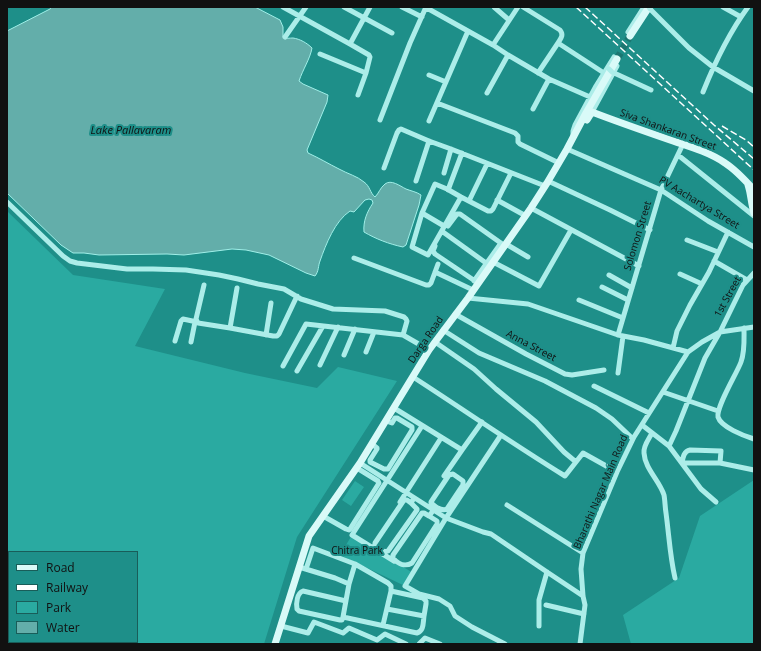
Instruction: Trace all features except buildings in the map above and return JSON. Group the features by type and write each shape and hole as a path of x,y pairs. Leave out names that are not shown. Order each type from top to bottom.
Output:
{"street":[{"path":"283,7 369,55 370,59 358,95"},
{"path":"285,37 306,7"},
{"path":"344,7 392,33"},
{"path":"350,44 370,7"},
{"path":"402,7 422,17"},
{"path":"380,120 410,43 426,7 493,45 538,73 590,98"},
{"path":"494,7 510,20"},
{"path":"493,45 518,7"},
{"path":"523,7 560,30 562,33 562,37 538,73"},
{"path":"629,34 644,7"},
{"path":"723,7 741,17"},
{"path":"703,92 713,67 748,7"},
{"path":"629,34 651,8"},
{"path":"637,31 651,8"},
{"path":"651,8 688,48 713,67 752,90 754,83"},
{"path":"429,121 468,31"},
{"path":"558,43 609,71 651,90"},
{"path":"320,54 366,73"},
{"path":"488,93 508,55"},
{"path":"616,60 609,71 592,112 580,133 573,137 575,125 590,98 616,60"},
{"name":"Darga Road","path":"276,644 302,568 309,536 358,466 429,350 468,298 476,282 526,216 559,163 616,60"},
{"path":"429,75 446,82"},
{"path":"533,109 549,79"},
{"path":"437,103 515,133 518,136 518,142 520,144 559,163"},
{"name":"Siva Shankaran Street","path":"592,112 710,155 724,162 754,190"},
{"path":"384,168 399,130 401,129 511,173 546,183 610,210 650,230"},
{"path":"416,181 429,141"},
{"name":"Solomon Street","path":"618,373 620,335 628,300 661,190 683,144"},
{"name":"PV Aachartya Street","path":"567,148 661,190 708,221 754,246"},
{"path":"444,173 451,149"},
{"path":"448,190 462,153"},
{"path":"678,155 754,216"},
{"path":"469,201 487,164"},
{"path":"511,173 491,211 488,211 435,184 422,213 412,248 428,255 444,229 455,215 460,214 504,244 528,257"},
{"path":"746,181 750,192 754,213"},
{"path":"461,197 433,251 435,254 476,282"},
{"path":"497,200 526,216"},
{"path":"7,202 70,261 127,269 186,270 238,278 284,289 301,299 333,309 385,311 404,317 407,321 404,335"},
{"path":"531,208 639,266"},
{"path":"422,213 490,263 539,286 571,230"},
{"path":"673,348 684,317 709,272 728,232"},
{"path":"687,240 718,252"},
{"path":"354,258 426,285 431,283 438,264"},
{"path":"714,261 748,280"},
{"path":"435,272 473,290"},
{"name":"1st Street","path":"669,446 705,358 720,332 743,285 754,273"},
{"path":"680,274 702,284"},
{"path":"609,275 632,288"},
{"path":"191,342 204,285"},
{"path":"602,287 628,300"},
{"path":"230,328 237,288"},
{"path":"175,341 183,319 199,324 276,336 280,334 297,296"},
{"path":"468,298 528,304 620,335 688,352"},
{"path":"579,300 623,318"},
{"path":"266,335 271,303"},
{"name":"Anna Street","path":"455,314 565,374 572,375 604,370"},
{"path":"283,366 306,324 404,335 429,350"},
{"path":"297,371 323,326"},
{"name":"Bharathi Nagar Main Road","path":"580,644 586,605 583,596 581,569 584,553 617,472 633,439 688,352 720,332 754,327"},
{"path":"320,365 338,328"},
{"path":"744,328 744,351 718,411 718,418 726,426 741,435 754,439"},
{"path":"344,355 355,329"},
{"path":"443,330 478,352 545,381 596,408 633,439"},
{"path":"366,352 374,332"},
{"path":"435,342 474,369 536,422 564,452 576,462"},
{"path":"413,377 529,454 565,476 584,453 617,472"},
{"path":"594,386 649,413"},
{"path":"663,392 718,411"},
{"path":"394,408 462,450"},
{"path":"372,444 377,448 377,450 370,462 384,469 388,468 412,430 412,427 397,418 395,418 392,423 386,421"},
{"path":"389,558 482,422"},
{"path":"642,425 669,446 701,489 716,502"},
{"path":"413,573 352,535 422,426"},
{"path":"652,433 645,444 644,452 646,462 664,495 674,578"},
{"path":"501,435 446,518 405,586 419,594 439,599 450,606 455,616 472,627 505,644"},
{"path":"371,547 442,438"},
{"path":"682,463 684,454 688,450 721,451 720,463"},
{"path":"682,463 720,463 754,470"},
{"path":"358,466 387,480 406,492 412,500 417,510 388,551 383,552 375,546 375,543 404,500 412,500 435,509 446,518 491,534 583,596"},
{"path":"323,516 346,529 350,529 379,483 358,466"},
{"path":"453,474 462,481 463,485 448,509 435,509 431,502 449,475 453,474"},
{"path":"508,505 584,553"},
{"path":"429,516 435,509"},
{"path":"424,513 429,516 436,521 437,524 412,563 403,565 394,560 394,555 422,514 424,513"},
{"path":"349,584 302,568 313,548 355,564 391,586 383,626"},
{"path":"346,601 303,591 299,594 296,607 299,610 342,620 343,617 346,601 349,584 355,564"},
{"path":"539,626 539,600 547,572"},
{"path":"343,617 417,633 420,632 422,630 426,601 423,598 391,591"},
{"path":"546,605 584,614"},
{"path":"387,608 424,616"},
{"path":"281,626 308,633 314,622 343,632 349,628 377,640 385,634 406,644"},
{"path":"419,644 424,638 440,644"}],"green space":[{"path":"7,211 73,275 165,289 135,346 245,373 317,388 338,367 397,381 297,537 264,644 7,644"},
{"path":"754,480 754,644 631,644 623,615 679,578 700,516"},
{"path":"355,481 364,487 351,506 342,500"},
{"name":"Chitra Park","path":"352,535 413,573 405,586 340,555"}],"water":[{"name":"Lake Pallavaram","path":"51,7 255,7 280,20 283,27 283,37 298,39 312,48 299,81 328,95 327,102 307,150 308,153 361,180 368,185 375,197 383,186 390,182 421,195 406,245 403,247 393,244 364,232 366,217 373,203 372,200 369,199 365,200 354,212 350,211 345,215 335,227 325,247 315,276 269,255 246,250 232,249 184,255 99,255 73,253 61,245 7,193 7,31 50,9"}],"tunnel":[{"path":"617,59 630,36"}],"railway":[{"path":"576,7 754,170"},
{"path":"585,7 714,125 754,159"},
{"path":"722,126 746,140 754,147"}]}
